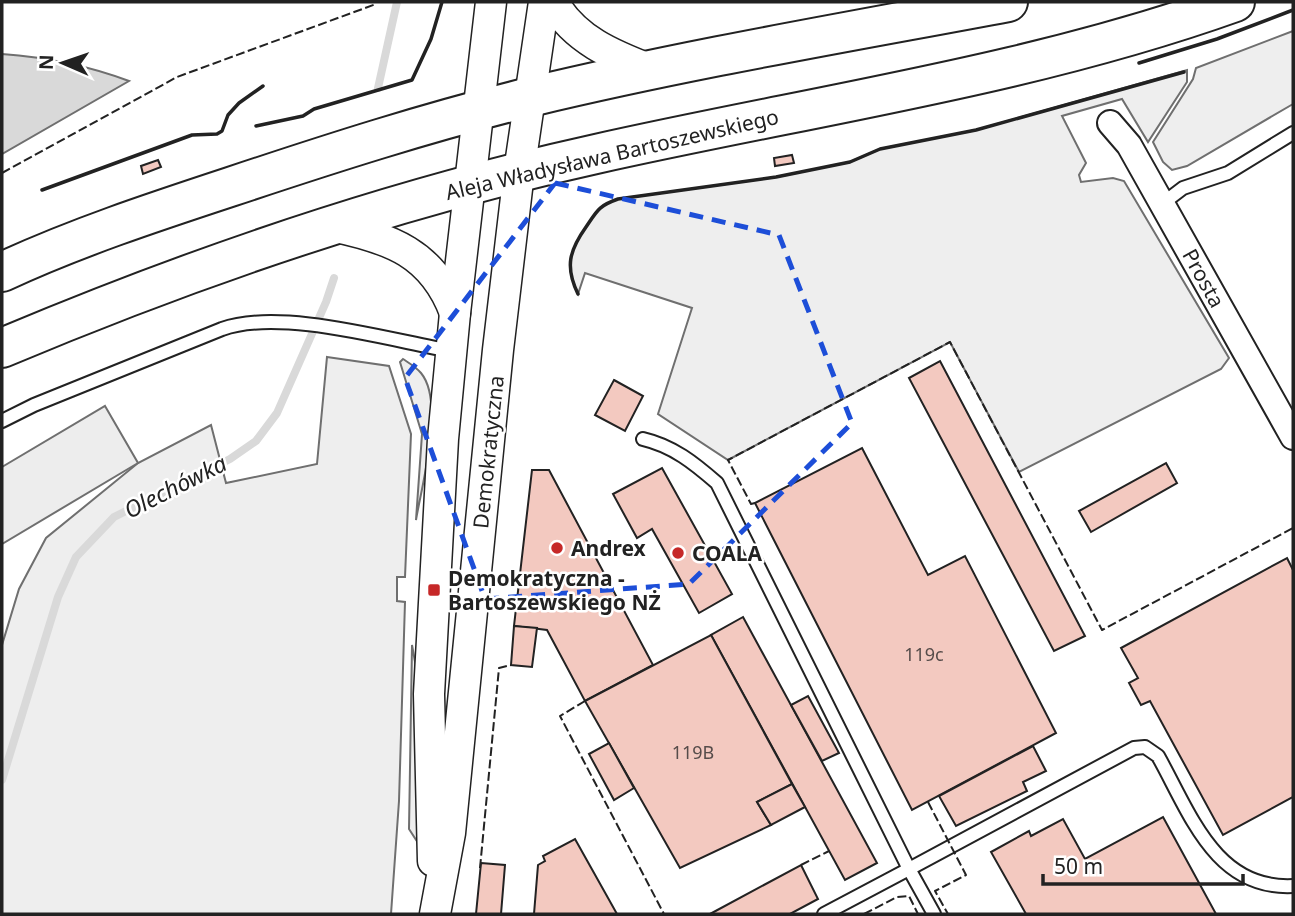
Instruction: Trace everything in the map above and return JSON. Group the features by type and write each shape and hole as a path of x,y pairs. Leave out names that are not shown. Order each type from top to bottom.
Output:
{"main road":[{"path":"2,272 174,205 311,160 479,110 650,70 1008,2"},
{"name":"Aleja Władysława Bartoszewskiego","path":"2,348 207,267 470,185 680,136 1030,64 1235,2"}],"street":[{"name":"Demokratyczna","path":"435,909 430,819 429,694 443,439 491,2"},
{"name":"Demokratyczna","path":"435,909 450,833 498,350 519,173 544,2"},
{"path":"554,2 573,28 594,45 650,70"},
{"name":"Prosta","path":"1110,123 1129,145 1293,437"},
{"path":"332,226 379,238 419,258 441,284 455,313"}],"lane":[{"path":"1162,204 1183,188 1228,173 1293,133"},
{"path":"2,421 34,405 234,325 271,321 339,330 451,351"},
{"path":"643,439 660,443 687,458 717,483 934,914"},
{"path":"824,914 1134,748 1145,747 1158,756 1207,844 1221,860 1239,875 1264,884 1293,886"}],"highlighted area":[{"path":"555,183 779,235 852,423 689,584 485,599 405,378"}],"shaded area":[{"path":"1293,31 1293,104 1187,166 1172,170 1163,162 1153,142 1193,79 1196,68"},
{"path":"2,54 66,63 129,81 2,154"},
{"path":"1187,70 1187,82 1148,142 1122,99 1062,116 1086,163 1079,175 1081,182 1113,178 1124,181 1229,358 1221,369 1019,472 950,342 728,460 658,414 692,308 585,273 578,294 571,276 573,252 586,227 599,210 618,199 776,177 850,162 880,149 976,130"},
{"path":"327,357 389,366 411,434 405,577 397,577 397,601 405,602 399,801 391,914 2,914 2,645 19,589 46,538 138,463 211,425 226,483 317,464"},
{"path":"403,359 421,373 428,386 431,403 430,444 416,520 422,434 400,362"},
{"path":"105,406 138,463 2,544 2,467"},
{"path":"412,645 421,695 422,849 409,829"}],"building":[{"path":"792,155 794,163 775,166 774,158"},
{"path":"158,160 161,167 143,174 141,166"},
{"path":"940,361 1085,636 1054,651 909,378"},
{"path":"614,380 643,396 625,431 595,415"},
{"path":"862,448 928,575 965,556 1056,733 912,810 755,503"},
{"path":"1166,463 1177,483 1091,532 1079,511"},
{"path":"662,468 732,594 699,613 652,529 637,538 613,494"},
{"name":"Andrex","path":"532,470 549,470 653,665 585,701 547,630 514,626"},
{"path":"1287,558 1293,570 1293,797 1223,835 1150,701 1141,705 1129,683 1138,678 1121,648"},
{"path":"743,617 877,863 845,880 711,635"},
{"path":"514,626 537,628 532,667 511,665"},
{"path":"711,635 792,784 757,802 771,825 680,868 585,701"},
{"path":"808,696 839,753 822,761 791,705"},
{"path":"609,743 634,788 614,800 589,754"},
{"path":"1033,746 1046,771 1023,782 1027,791 956,826 939,796"},
{"path":"792,784 805,807 771,825 757,802"},
{"path":"1163,817 1216,914 1026,914 991,852 1029,831 1031,836 1063,819 1085,859"},
{"path":"575,839 617,914 534,914 538,865 545,861 543,856"},
{"path":"481,863 505,865 501,914 476,914"},
{"path":"801,865 818,899 790,914 710,914"}],"waterway":[{"name":"Olechówka","path":"378,88 397,2"},
{"name":"Olechówka","path":"2,780 58,597 76,557 114,517 230,459 256,441 277,413 334,278"}],"fence":[{"path":"2,173 177,77 376,2"},
{"path":"755,503 751,504 728,460 950,342 1102,630 1293,528"},
{"path":"480,868 499,668 511,665"},
{"path":"585,701 560,716 664,914"},
{"path":"928,802 966,875 935,891 948,914"},
{"path":"801,865 829,851"},
{"path":"864,914 897,897 909,896 918,914"}],"wall":[{"path":"256,126 303,116 314,109 412,80 431,39 442,2"},
{"path":"1139,63 1217,39 1293,10"},
{"path":"578,294 570,267 576,244 599,210 618,199 776,177 850,162 880,149 976,130 1184,72"},
{"path":"42,190 192,135 217,134 222,131 228,115 239,103 263,86"}],"place":[{"name":"Andrex","path":"557,548"},
{"name":"COALA","path":"678,553"},
{"name":"Demokratyczna - Bartoszewskiego NŻ","path":"434,590"}]}
